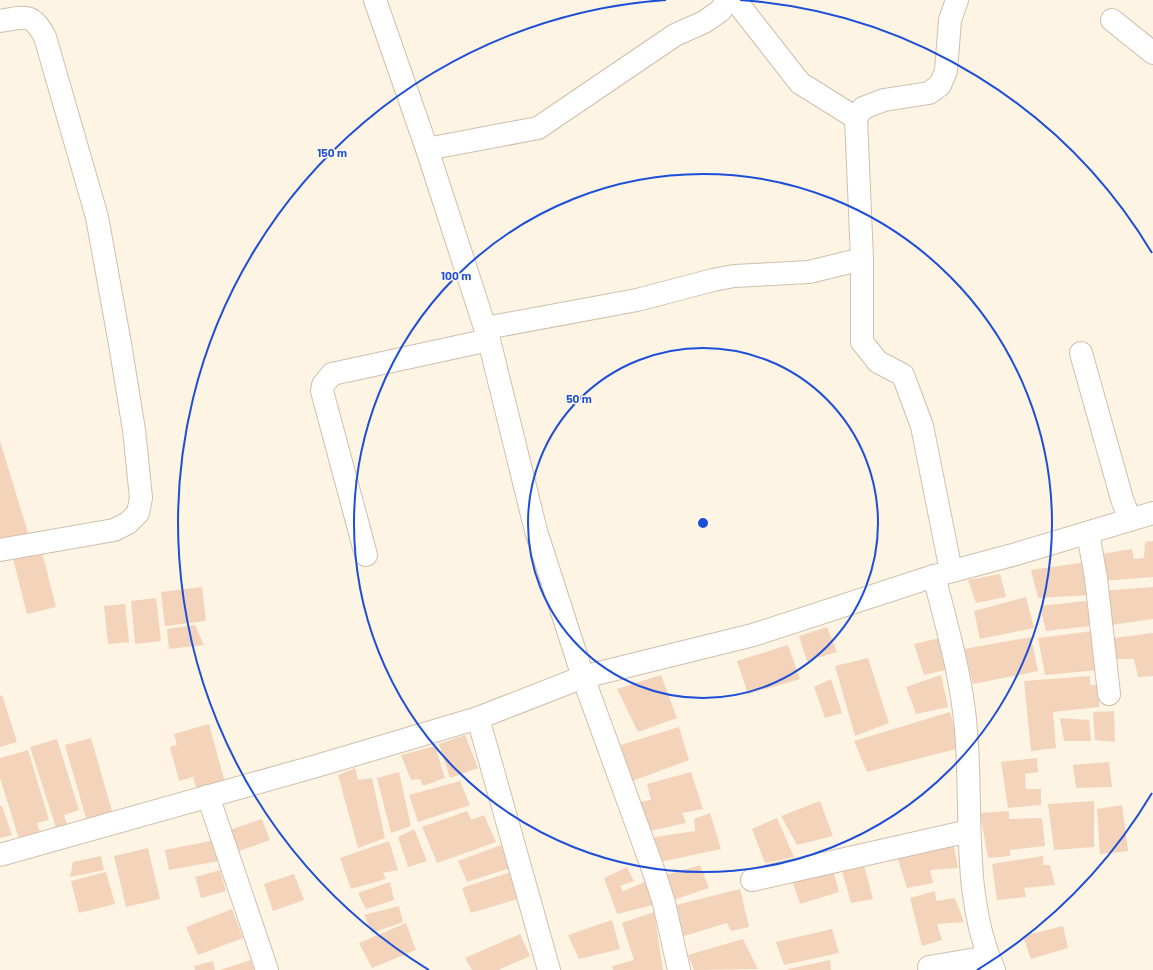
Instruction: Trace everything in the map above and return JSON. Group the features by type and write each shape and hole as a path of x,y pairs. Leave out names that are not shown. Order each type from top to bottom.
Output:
{"street":[{"path":"375,0 427,149 488,334 536,531 583,677 656,878 664,903 679,970"},
{"path":"427,149 538,128 675,35 704,22 720,11 728,0"},
{"path":"735,0 800,84 856,118"},
{"path":"930,968 991,963 975,905 969,831 966,732 963,699 943,574 922,426 903,375 878,362 862,342 862,259 856,118 863,108 884,100 929,93 940,85 946,72 950,20 957,0"},
{"path":"0,21 27,18 34,20 45,37 97,217 123,359 134,430 141,498 138,513 128,523 114,530 0,550"},
{"path":"1112,20 1153,53"},
{"path":"366,555 322,390 323,386 332,374 488,334 636,300 714,280 734,276 809,272 862,259"},
{"path":"1081,353 1122,499 1130,520"},
{"path":"0,855 313,767 478,718 583,677 753,635 943,574 1153,513"},
{"path":"1088,533 1096,578 1109,694"},
{"path":"478,718 549,970"},
{"path":"208,796 267,970"},
{"path":"752,880 969,831"}],"building":[{"path":"0,441 28,533 0,541"},
{"path":"1153,541 1153,577 1101,581 1095,555 1132,549 1134,559 1144,558 1145,542"},
{"path":"42,552 56,607 27,614 13,559"},
{"path":"1087,562 1091,595 1038,598 1031,570"},
{"path":"1000,574 1006,597 976,603 968,580"},
{"path":"202,587 206,621 165,626 161,592"},
{"path":"1153,587 1153,619 1105,626 1100,591"},
{"path":"1026,597 1034,628 980,639 974,611"},
{"path":"156,598 161,641 135,644 131,601"},
{"path":"1086,601 1091,626 1046,631 1040,606"},
{"path":"125,604 129,642 108,644 104,606"},
{"path":"195,625 204,645 169,649 167,629"},
{"path":"827,627 837,652 807,661 799,636"},
{"path":"1093,631 1098,670 1045,675 1038,638"},
{"path":"1153,633 1153,676 1138,677 1134,659 1110,659 1106,639"},
{"path":"1031,637 1038,671 973,684 964,649"},
{"path":"940,638 950,669 924,675 914,644"},
{"path":"788,645 800,679 748,694 737,661"},
{"path":"868,658 889,723 855,736 835,666"},
{"path":"661,675 677,718 638,732 617,689"},
{"path":"941,675 948,707 916,714 906,687"},
{"path":"1090,676 1090,685 1099,685 1099,707 1053,712 1056,748 1031,751 1024,681"},
{"path":"831,679 842,713 825,718 814,687"},
{"path":"2,695 17,742 0,747 0,696"},
{"path":"1114,711 1115,742 1095,740 1093,712"},
{"path":"950,712 960,748 867,772 854,741"},
{"path":"1060,718 1089,720 1091,741 1064,741"},
{"path":"209,724 225,783 197,790 193,777 179,781 170,747 177,745 174,734"},
{"path":"679,727 689,760 627,783 611,748"},
{"path":"465,735 478,768 450,778 439,744"},
{"path":"91,738 114,818 88,825 65,745"},
{"path":"57,739 79,810 64,815 68,827 57,831 30,747"},
{"path":"435,746 445,778 423,786 420,779 411,780 401,755"},
{"path":"28,750 49,820 37,823 41,836 20,842 0,778 0,758"},
{"path":"1037,758 1038,772 1025,774 1026,789 1041,789 1041,805 1008,808 1001,762"},
{"path":"1109,762 1112,787 1076,788 1073,765"},
{"path":"355,768 358,780 372,778 385,838 358,848 338,775"},
{"path":"399,772 411,826 391,833 377,778"},
{"path":"691,772 703,809 682,813 686,823 650,831 639,802 651,800 647,784"},
{"path":"460,781 470,805 418,822 409,795"},
{"path":"820,801 833,836 797,845 781,816"},
{"path":"1094,801 1094,847 1054,850 1048,804"},
{"path":"1122,805 1128,851 1100,854 1097,809"},
{"path":"0,806 2,806 12,835 0,838"},
{"path":"467,811 471,820 484,815 496,842 437,863 422,827"},
{"path":"1009,811 1009,819 1042,818 1045,846 1010,850 1010,856 988,858 980,813"},
{"path":"710,813 721,849 660,862 649,838 695,831 694,819"},
{"path":"777,818 794,857 765,863 752,829"},
{"path":"262,819 270,840 239,851 226,831"},
{"path":"414,829 427,861 408,867 398,837"},
{"path":"215,840 219,861 169,870 165,850"},
{"path":"389,841 398,870 383,873 386,879 351,889 340,858"},
{"path":"953,841 958,868 930,870 933,883 907,888 896,853"},
{"path":"501,845 510,868 467,882 458,861"},
{"path":"148,848 160,899 126,907 114,856"},
{"path":"101,856 104,870 70,877 73,862"},
{"path":"1043,856 1043,865 1050,865 1055,885 1024,888 1026,897 997,900 992,864"},
{"path":"700,865 709,888 673,900 663,876"},
{"path":"864,865 873,899 851,903 842,871"},
{"path":"627,867 634,881 620,886 623,891 645,882 653,905 617,914 604,878"},
{"path":"833,869 839,892 800,904 792,880"},
{"path":"220,870 226,891 201,898 195,877"},
{"path":"106,872 115,904 79,913 71,881"},
{"path":"511,872 521,898 471,913 462,888"},
{"path":"294,874 304,900 273,911 264,884"},
{"path":"390,882 394,900 366,909 358,893"},
{"path":"740,889 749,927 731,931 727,923 681,937 672,906"},
{"path":"935,891 936,901 955,898 964,922 937,924 942,940 922,946 910,898"},
{"path":"399,906 403,922 372,933 364,915"},
{"path":"232,909 243,938 198,955 186,927"},
{"path":"654,912 663,970 613,970 612,966 634,960 622,923"},
{"path":"612,920 620,949 579,959 568,935"},
{"path":"406,923 416,950 372,968 359,943"},
{"path":"1063,926 1068,948 1031,959 1023,936"},
{"path":"832,929 839,953 784,965 776,942"},
{"path":"520,934 530,956 498,970 472,970 465,958"},
{"path":"743,939 758,969 694,970 688,955"},
{"path":"251,960 254,970 220,970"},
{"path":"830,960 831,970 788,970 788,969"},
{"path":"213,961 215,970 195,970 194,966"}]}
